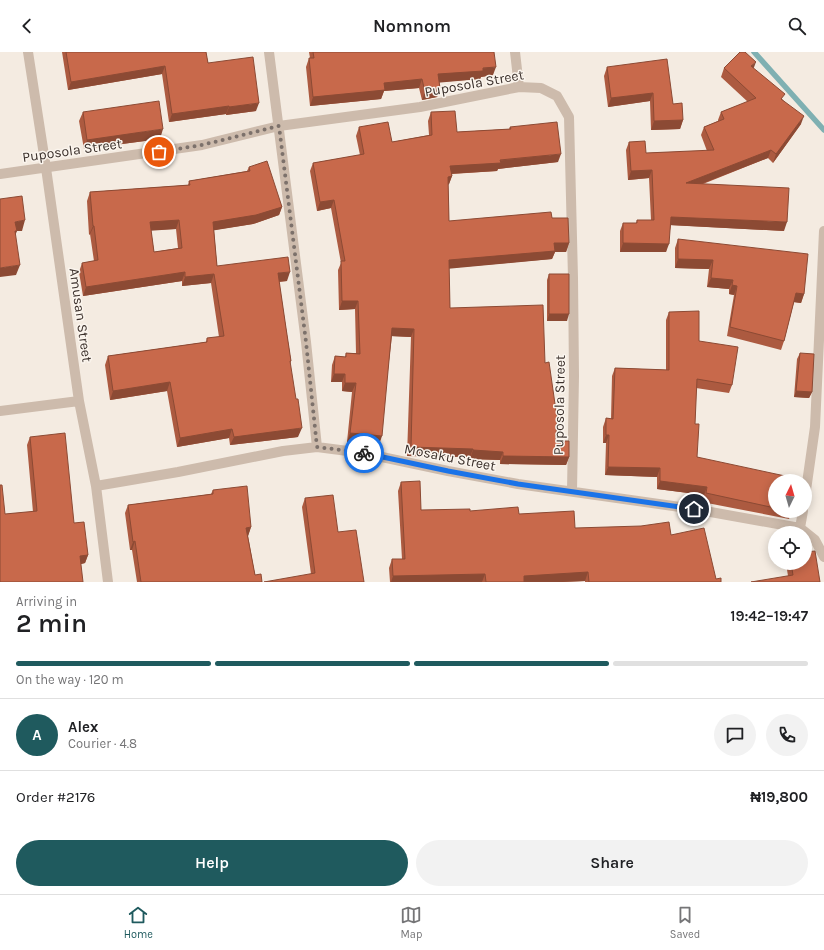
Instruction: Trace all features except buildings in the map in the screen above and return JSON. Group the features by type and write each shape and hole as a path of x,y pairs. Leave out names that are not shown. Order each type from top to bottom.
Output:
{"street":[{"name":"Amusan Street","path":"28,52 79,401 96,486 108,582"},
{"path":"269,52 306,342 317,447"},
{"path":"515,52 519,87"},
{"name":"Puposola Street","path":"0,174 202,145 279,126 420,107 519,87 541,88 557,96 569,116 574,376 572,491"},
{"path":"808,474 815,427 824,231"},
{"path":"0,411 79,401"},
{"name":"Mosaku Street","path":"96,486 178,472 283,451 317,447 363,453 518,484 694,509 789,526"},
{"path":"812,538 815,540 824,556"}],"waterway":[{"path":"754,52 824,130"}],"way so far":[{"path":"159,152 202,145 279,126 306,342 317,447 364,453"}],"route":[{"path":"364,453 518,484 694,509"}]}
